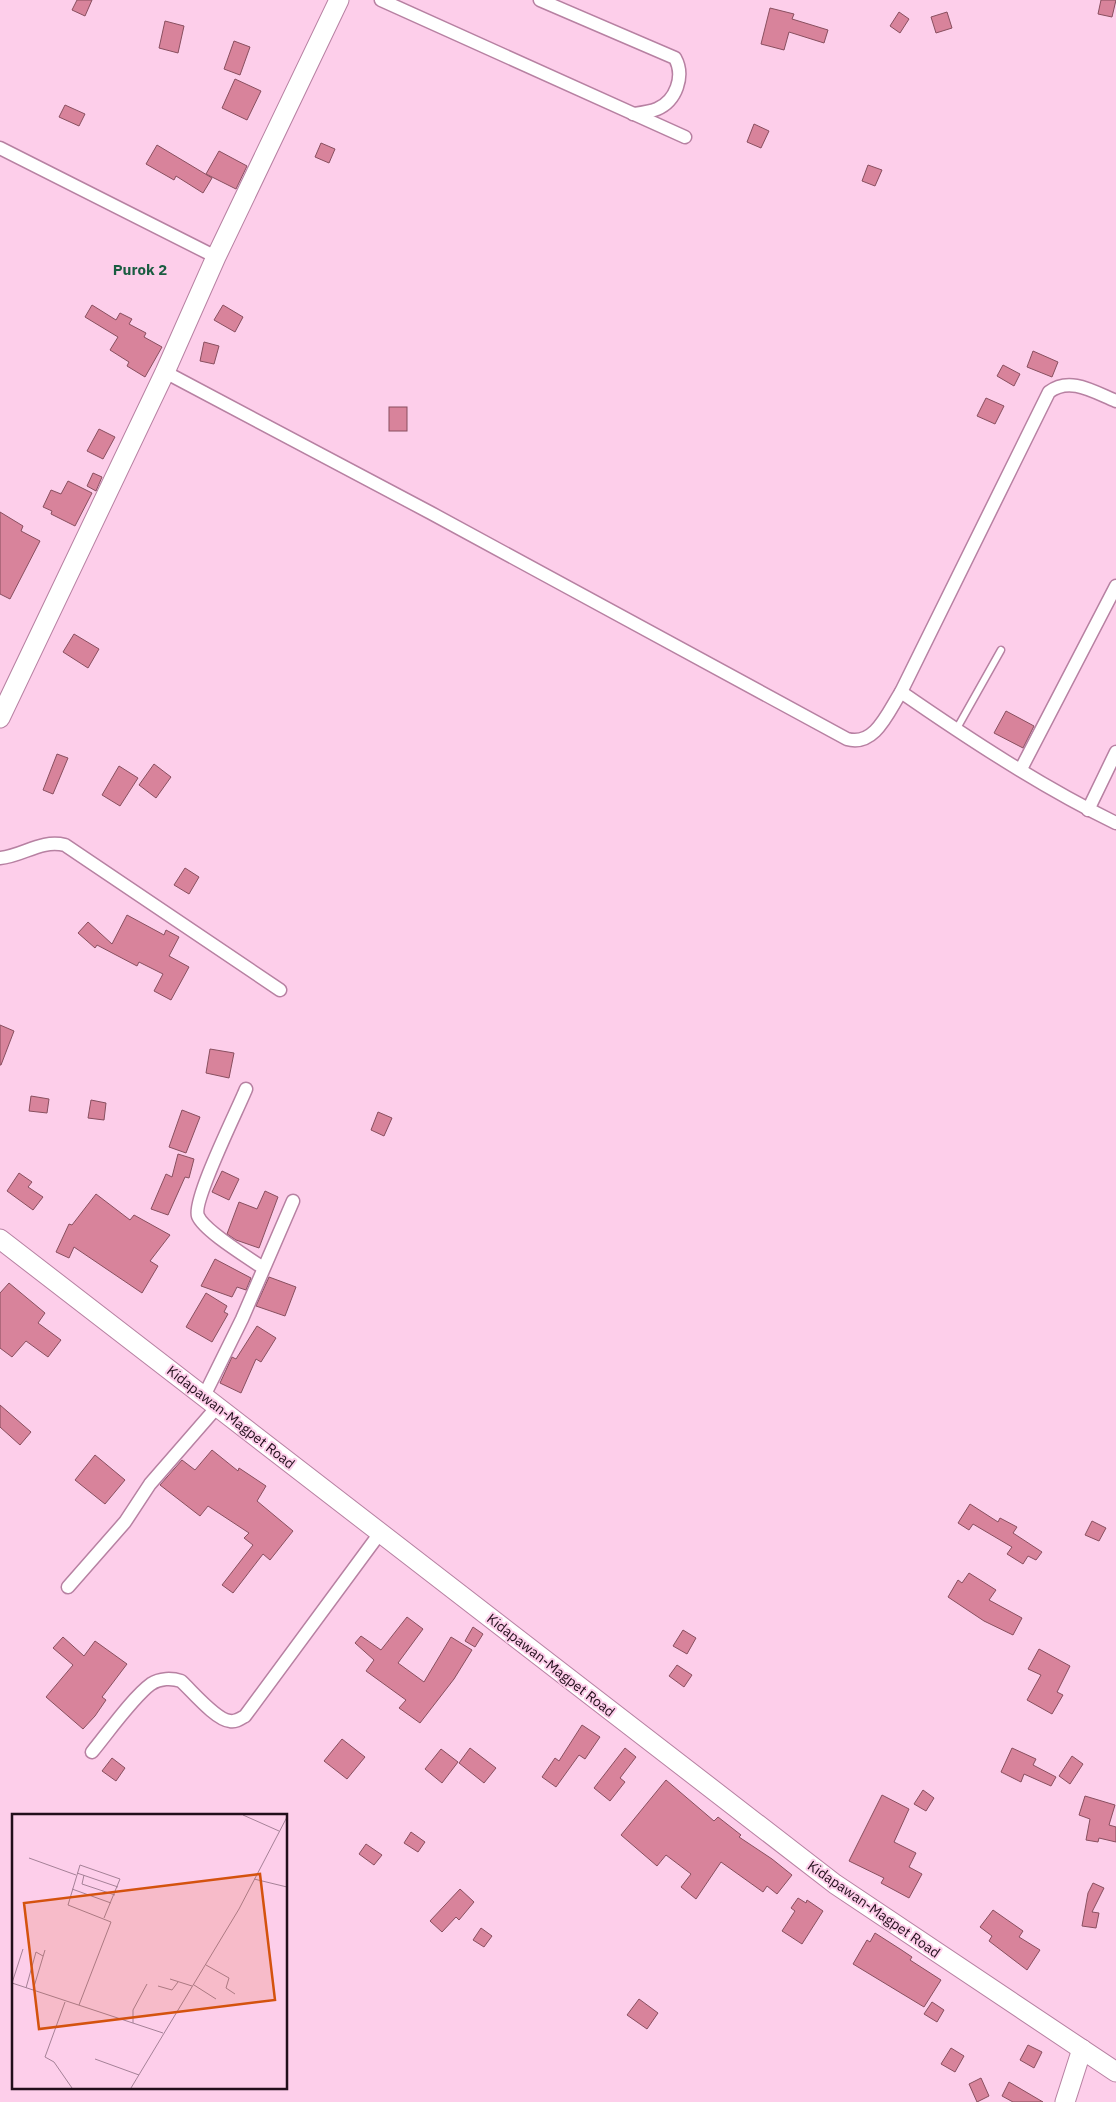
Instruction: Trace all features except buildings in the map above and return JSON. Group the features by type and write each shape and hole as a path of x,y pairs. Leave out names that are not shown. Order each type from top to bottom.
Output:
{"main road":[{"path":"0,718 165,372 216,257 338,0"},
{"name":"Kidapawan-Magpet Road","path":"0,1239 835,1884 1116,2072"},
{"path":"1065,2102 1082,2049"}],"street":[{"path":"382,0 685,137"},
{"path":"540,0 675,58 679,66 680,80 674,95 664,106 655,111 633,114"},
{"path":"0,148 216,257"},
{"path":"165,372 431,513 847,739 862,741 874,733 901,692 1049,392 1061,385 1076,385 1116,401"},
{"path":"1021,769 1116,586"},
{"path":"901,692 956,730 1088,810 1116,823"},
{"path":"1088,810 1116,752"},
{"path":"0,858 46,844 65,845 280,990"},
{"path":"246,1089 204,1185 197,1210 198,1216 207,1228 263,1268"},
{"path":"68,1587 125,1522 210,1401 263,1268 293,1201"},
{"path":"92,1752 140,1694 158,1681 175,1679 181,1682 219,1717 229,1721 236,1721 245,1716 380,1533"}],"lane":[{"path":"956,730 1001,650"}],"district":[{"name":"Purok 2","path":"140,269"}]}
